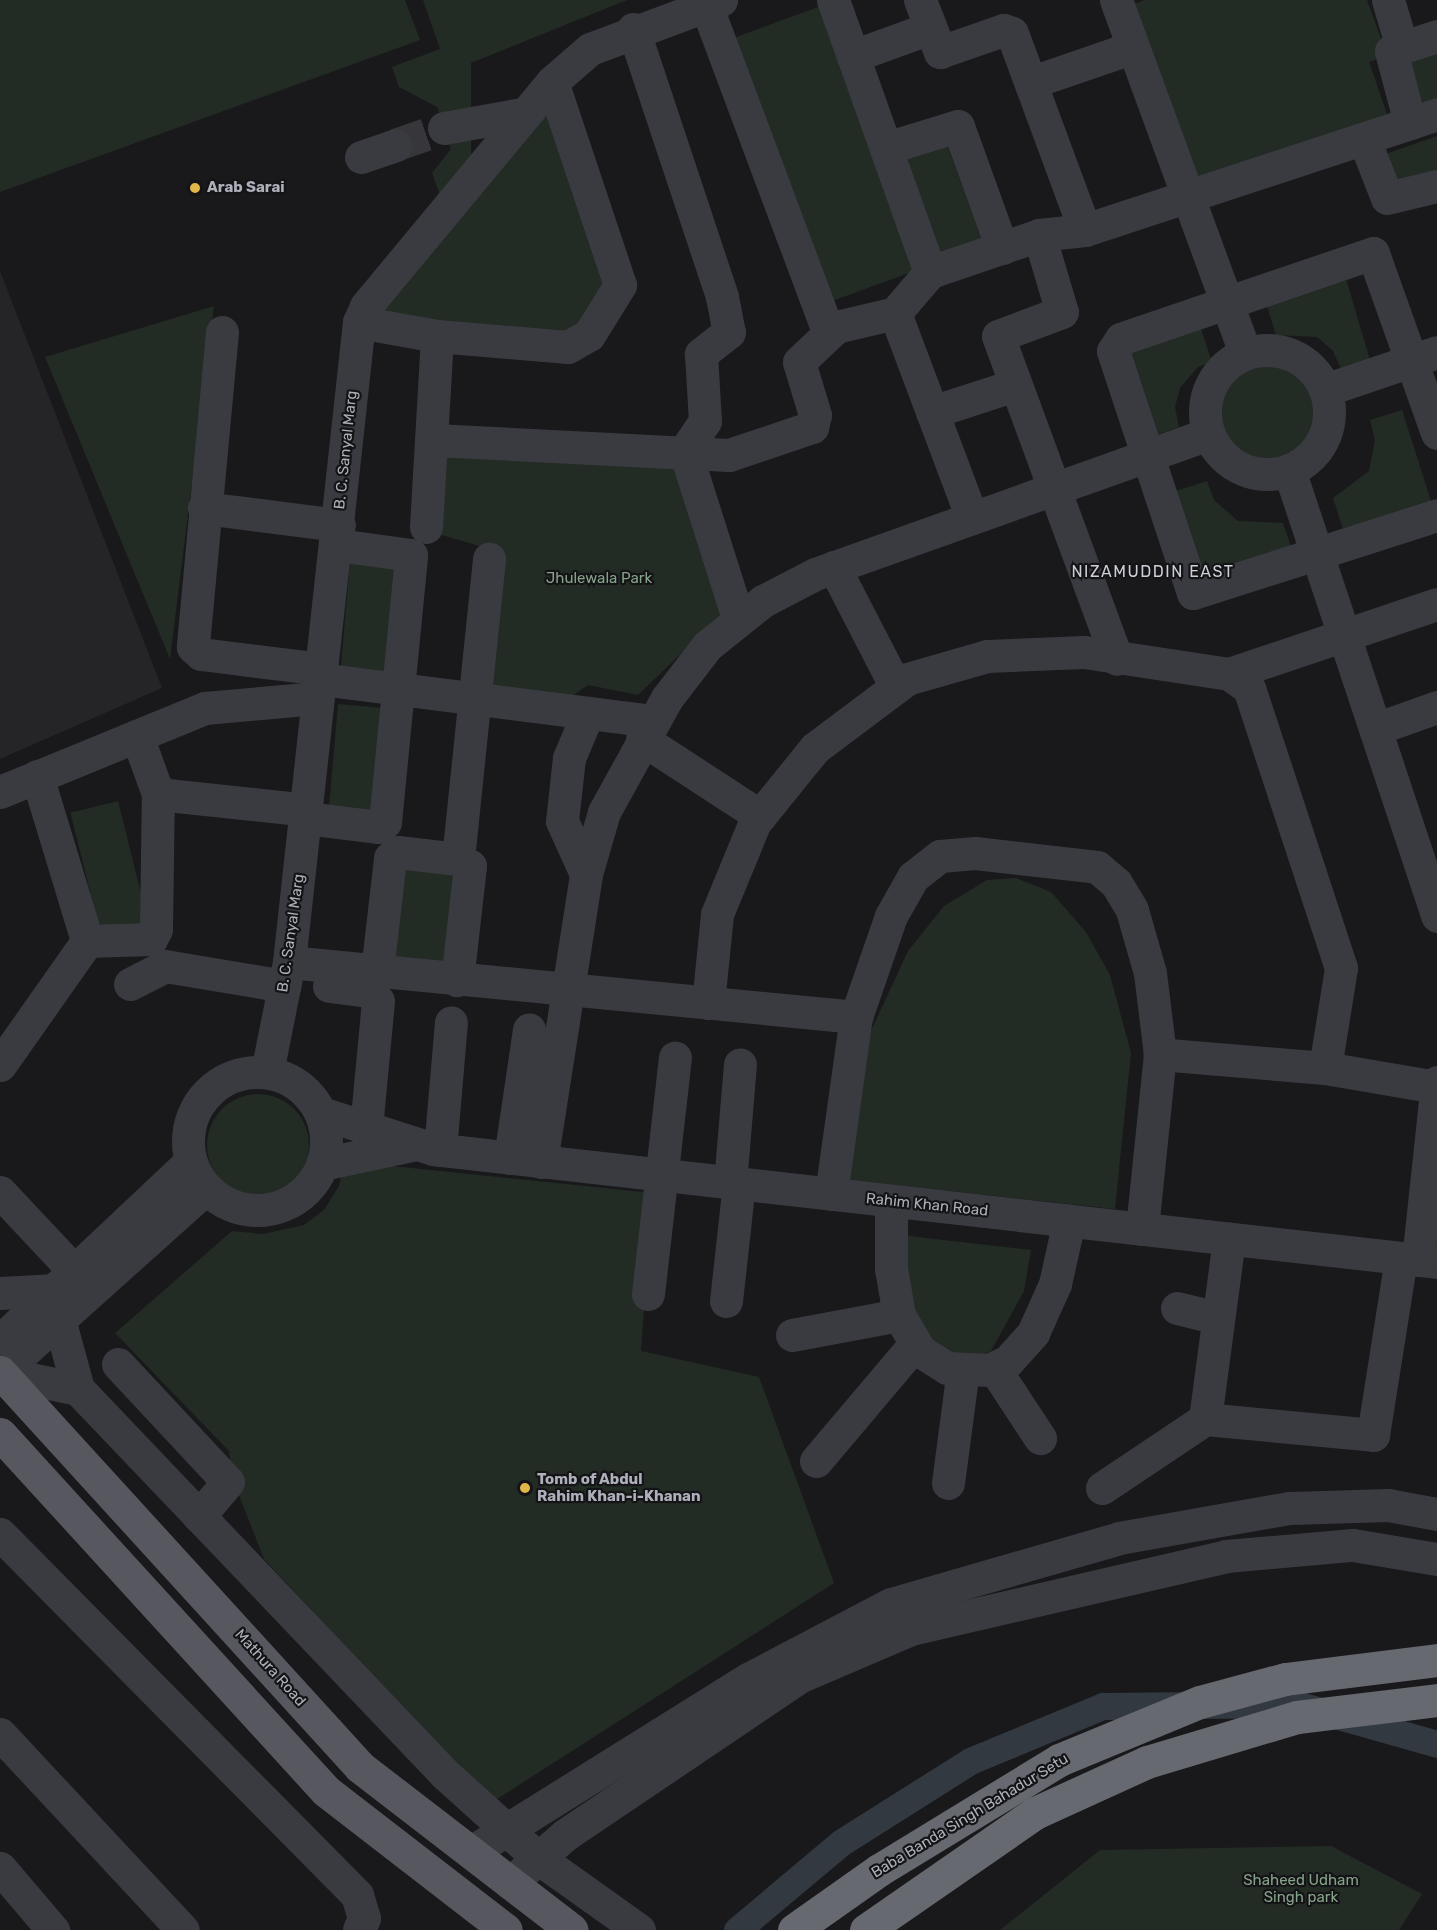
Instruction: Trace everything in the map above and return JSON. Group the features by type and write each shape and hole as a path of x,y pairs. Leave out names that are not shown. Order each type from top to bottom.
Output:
{"highway":[{"name":"Baba Banda Singh Bahadur Setu","path":"794,1930 879,1870 1059,1760 1200,1702 1285,1679 1437,1660"},
{"name":"Baba Banda Singh Bahadur Setu","path":"866,1930 1035,1813 1147,1762 1297,1717 1437,1700"}],"main road":[{"name":"Mathura Road","path":"0,1365 360,1767 571,1929"},
{"path":"0,1434 326,1791 506,1930"}],"street":[{"path":"833,0 930,272"},
{"path":"1116,0 1185,198 1245,353"},
{"path":"1388,0 1402,47"},
{"path":"552,82 619,289 579,346 437,336 359,322 522,114 552,82 590,49 633,29 714,3 820,314 836,327"},
{"path":"853,56 925,14 940,52 1010,31 1032,82 1085,230"},
{"path":"633,29 720,288 729,332 701,354 705,421 686,451 738,618"},
{"path":"434,440 686,451 729,455 807,431 815,415 799,362 836,327 895,313 930,272 1039,235 1085,230 1423,119 1391,51 1437,36"},
{"path":"1032,82 1131,48"},
{"path":"444,128 522,114"},
{"path":"886,148 958,126 1002,248"},
{"path":"1364,140 1387,198 1437,186"},
{"path":"361,157 395,145"},
{"path":"1039,235 1062,312 998,336 1052,491 1117,659"},
{"path":"1437,433 1425,356 1373,253 1224,303 1115,345 1114,359 1193,593 1318,556 1437,515"},
{"path":"895,313 972,518"},
{"name":"B. C. Sanyal Marg","path":"267,1072 286,976 306,814 319,682 338,535 359,322"},
{"path":"222,332 193,640 196,652 319,682 397,688 588,713 647,730 760,816"},
{"path":"426,527 434,440 437,336"},
{"path":"1283,352 1316,373 1326,390 1327,428 1306,460 1289,470 1270,474 1241,468 1218,450 1208,434 1204,415 1211,387 1228,363 1245,353 1283,352"},
{"path":"1326,390 1425,356"},
{"path":"932,412 1015,386"},
{"path":"525,1160 538,1046 568,992 586,874 604,812 647,730 706,646 738,618 834,567 1148,458 1208,434"},
{"path":"1289,470 1375,729 1431,877 1437,916"},
{"path":"158,794 382,827 411,555 338,535 204,508"},
{"path":"458,860 478,699 489,559"},
{"path":"834,567 896,687"},
{"path":"708,1003 717,914 760,816 815,748 907,679 987,656 1084,652 1117,659 1229,674 1437,604"},
{"path":"1229,674 1249,688 1258,706 1338,952 1341,968 1325,1068"},
{"path":"0,792 205,708 319,682"},
{"path":"1375,729 1437,707"},
{"path":"586,874 562,821 569,758 588,713"},
{"path":"0,1065 87,941 154,934 158,794 137,736"},
{"path":"37,776 87,941"},
{"path":"377,971 392,853 458,860 472,872 457,980"},
{"path":"831,1194 856,1017 891,916 913,877 940,856 975,853 1097,867 1116,883 1132,910 1150,974 1160,1054 1142,1229"},
{"path":"130,984 165,966 286,976 369,991 376,998 366,1128"},
{"path":"286,976 377,971 568,992 856,1017"},
{"path":"429,1147 451,1022"},
{"path":"1160,1054 1325,1068 1437,1087"},
{"path":"648,1294 675,1058"},
{"path":"740,1064 742,1185 752,1251"},
{"path":"245,1072 267,1072 289,1079 321,1113 326,1136 322,1164 303,1194 264,1211 232,1206 198,1176 188,1129 207,1092 245,1072"},
{"path":"1102,1488 1205,1419 1374,1435 1419,1260 1437,1082"},
{"name":"Rahim Khan Road","path":"321,1113 429,1147 525,1160 1419,1260"},
{"name":"Rahim Khan Road","path":"322,1164 429,1147"},
{"path":"198,1176 71,1293 0,1365 78,1389 444,1774 538,1858 639,1930"},
{"path":"726,1301 742,1185"},
{"path":"0,1192 71,1293 78,1389"},
{"path":"891,1201 897,1310 915,1344 934,1363 978,1369 1008,1362 1033,1333 1055,1284 1069,1221"},
{"path":"1205,1419 1229,1239"},
{"path":"0,1293 71,1293"},
{"path":"1178,1308 1218,1318"},
{"path":"798,1328 897,1310"},
{"path":"816,1461 915,1344"},
{"path":"118,1364 228,1482 199,1516"},
{"path":"978,1369 1040,1437"},
{"path":"948,1483 978,1369"},
{"path":"471,1852 748,1679 891,1604 1119,1538 1290,1508 1388,1505 1437,1514"},
{"path":"0,1534 357,1895 364,1917 359,1930"},
{"path":"510,1883 538,1858 801,1676 911,1629 1226,1556 1353,1545 1437,1559"},
{"path":"0,1734 183,1930"},
{"path":"0,1868 52,1930"}],"shaded area":[{"path":"0,271 162,688 0,759"}],"green space":[{"path":"0,0 405,0 420,40 0,192"},
{"path":"423,0 627,0 471,63 471,166 440,195 432,173 451,149 437,107 399,87 392,67 440,49"},
{"path":"1145,0 1367,0 1387,55 1369,62 1387,114 1192,182 1126,7"},
{"path":"821,6 917,270 829,302 733,38"},
{"path":"1437,46 1437,100 1415,108 1398,59"},
{"path":"554,104 613,283 575,343 378,317"},
{"path":"944,136 981,238 936,255 899,152"},
{"path":"1437,136 1437,173 1392,189 1380,156"},
{"path":"1344,272 1370,360 1341,369 1333,351 1317,337 1276,335 1264,296"},
{"path":"214,306 170,659 45,357"},
{"path":"1199,323 1212,362 1198,367 1180,388 1175,407 1179,427 1151,437 1120,350"},
{"path":"1269,366 1288,370 1304,380 1314,396 1318,415 1314,434 1304,450 1288,460 1269,464 1250,460 1234,450 1224,434 1220,415 1224,396 1234,380 1250,370"},
{"path":"1402,410 1431,501 1343,529 1333,498 1369,471 1375,440 1370,420"},
{"name":"Jhulewala Park","path":"441,451 692,459 725,611 638,695 588,685 558,706 491,695 493,550 435,533"},
{"path":"1207,481 1214,500 1238,521 1283,523 1293,553 1205,582 1176,491"},
{"path":"350,562 395,566 385,674 341,670"},
{"path":"338,704 383,708 373,816 329,812"},
{"path":"118,801 149,924 101,936 70,813"},
{"path":"402,869 462,875 452,969 392,962"},
{"path":"1016,878 1051,892 1086,932 1110,975 1131,1053 1115,1209 849,1180 870,1033 908,951 944,906 987,880"},
{"path":"258,1094 278,1098 294,1109 305,1125 309,1145 305,1165 294,1181 278,1192 258,1196 238,1192 222,1181 211,1165 207,1145 211,1125 222,1109 238,1098"},
{"path":"344,1161 652,1193 641,1351 759,1377 834,1583 491,1803 264,1559 233,1480 229,1451 115,1333 232,1231 263,1234 304,1225 324,1210 339,1186"},
{"path":"900,1235 1031,1250 1024,1291 991,1351 970,1360 944,1360 914,1325"},
{"name":"Shaheed Udham Singh park","path":"1331,1846 1422,1894 1399,1930 1000,1930 1100,1850"}],"waterway":[{"path":"737,1930 842,1842 970,1761 1103,1706 1296,1704 1437,1744"}],"tunnel":[{"path":"395,145 444,128"}],"place":[{"name":"Arab Sarai","path":"195,188"},
{"name":"Tomb of Abdul Rahim Khan-i-Khanan","path":"525,1488"}],"district":[{"name":"NIZAMUDDIN EAST","path":"1153,572"}]}
